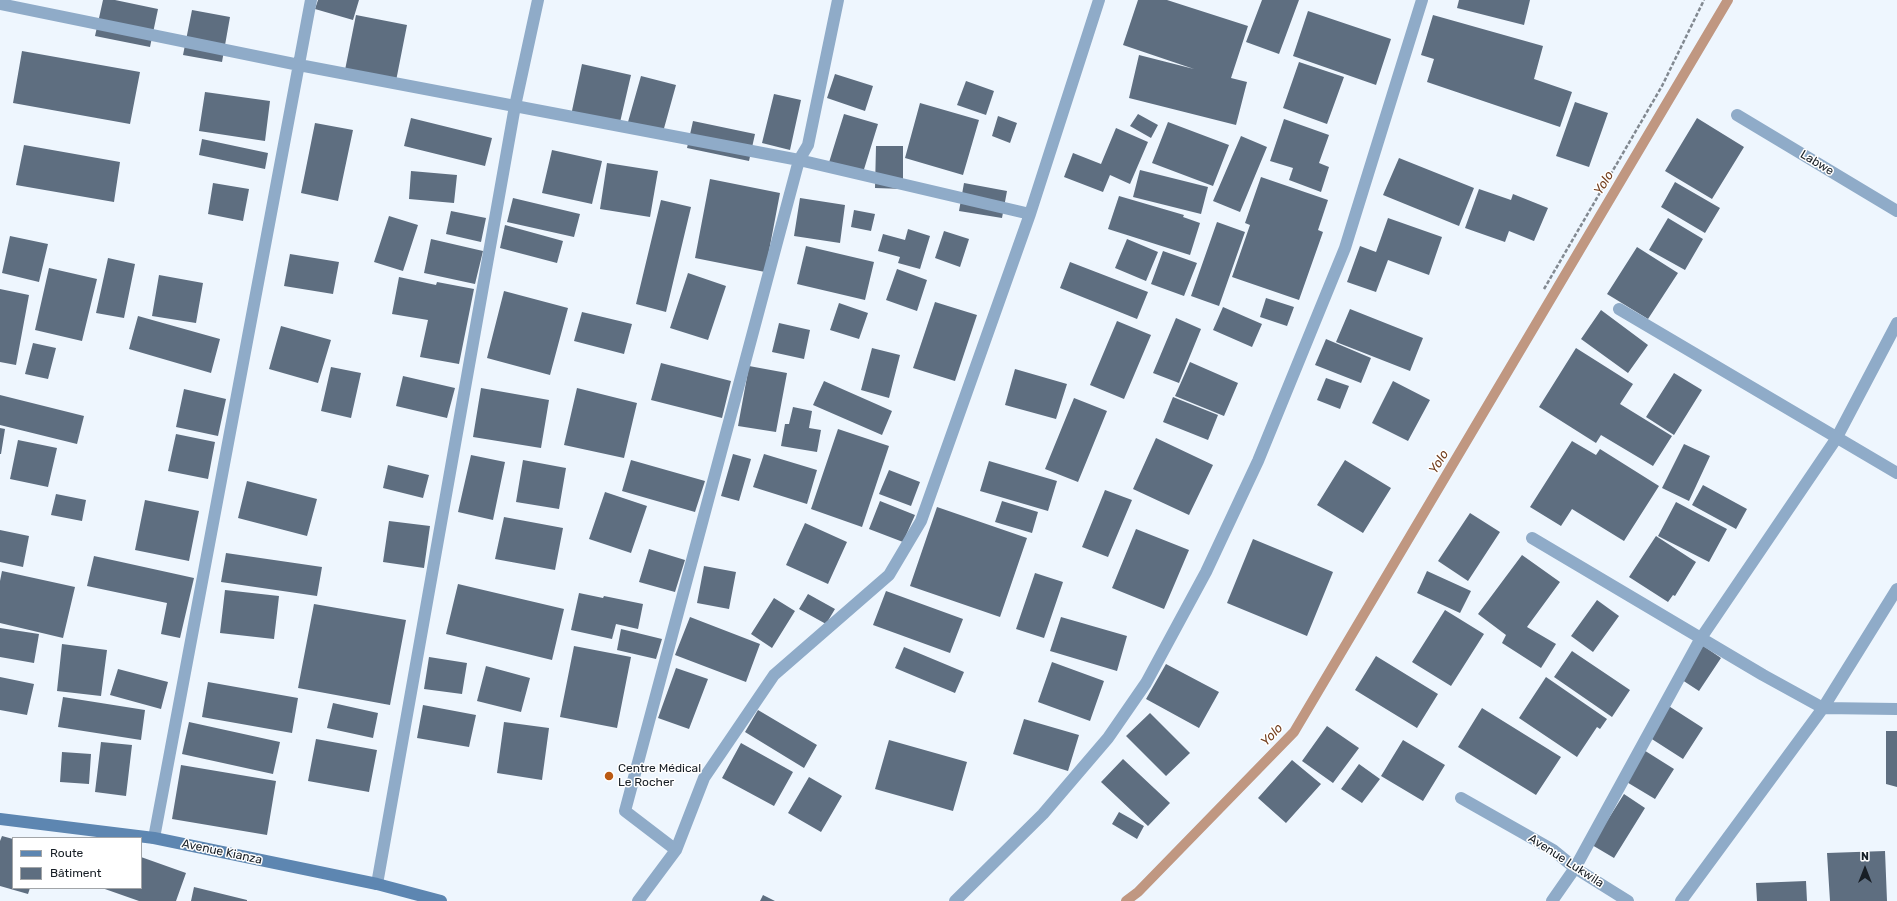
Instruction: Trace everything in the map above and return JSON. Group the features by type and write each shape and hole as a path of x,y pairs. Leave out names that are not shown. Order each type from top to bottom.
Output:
{"street":[{"path":"154,838 311,0"},
{"path":"377,884 515,106 538,0"},
{"path":"676,850 625,811 799,160 808,145 838,0"},
{"path":"638,901 676,850 704,778 774,675 889,575 921,521 1030,214 1099,0"},
{"path":"955,901 1043,814 1108,738 1146,683 1206,572 1258,461 1345,248 1422,0"},
{"path":"0,4 299,65 799,160 1030,214"},
{"name":"Labwe","path":"1737,115 1897,210"},
{"path":"1619,309 1897,474"},
{"path":"1552,901 1575,868 1701,638 1836,439 1897,323"},
{"path":"1532,538 1823,708 1897,709"},
{"path":"1681,901 1823,708 1897,589"},
{"name":"Avenue Lukwila","path":"1462,798 1553,850 1575,868 1628,901"},
{"name":"Avenue Kianza","path":"0,819 154,838 377,884 441,901"}],"path":[{"path":"1544,289 1662,86 1704,0"}],"building":[{"path":"103,0 115,0 158,9 150,47 95,36"},
{"path":"318,0 359,0 353,20 315,9"},
{"path":"1138,0 1167,0 1248,26 1231,78 1247,82 1236,125 1129,98 1139,55 1194,69 1123,45"},
{"path":"1262,0 1299,0 1279,54 1246,42"},
{"path":"1459,0 1530,0 1524,25 1457,8"},
{"path":"192,10 230,17 222,62 183,55"},
{"path":"1308,11 1391,39 1376,85 1293,56"},
{"path":"356,15 407,25 396,81 345,70"},
{"path":"1433,15 1543,46 1534,79 1572,92 1560,127 1427,82 1434,59 1421,55"},
{"path":"22,51 140,72 130,124 13,103"},
{"path":"1299,62 1344,77 1327,124 1283,108"},
{"path":"582,64 631,75 618,131 570,120"},
{"path":"835,74 873,86 865,111 827,98"},
{"path":"641,76 676,85 663,132 628,122"},
{"path":"966,81 994,91 986,115 957,105"},
{"path":"205,92 270,101 265,141 199,131"},
{"path":"774,94 801,100 790,150 762,143"},
{"path":"1575,102 1608,113 1589,167 1556,156"},
{"path":"920,103 979,120 963,175 905,158"},
{"path":"844,114 878,124 861,179 827,169"},
{"path":"1138,114 1158,125 1151,138 1130,126"},
{"path":"998,116 1017,123 1010,143 992,136"},
{"path":"411,118 492,138 485,166 404,146"},
{"path":"1697,118 1744,147 1712,199 1665,171"},
{"path":"1284,119 1329,135 1319,163 1329,167 1321,192 1289,180 1293,168 1270,161"},
{"path":"693,121 755,134 749,161 687,148"},
{"path":"1168,122 1229,145 1213,186 1152,163"},
{"path":"315,123 353,130 338,201 301,193"},
{"path":"1116,128 1148,142 1130,184 1110,175 1103,192 1064,177 1073,153 1101,164"},
{"path":"1241,136 1267,147 1240,212 1213,201"},
{"path":"202,139 268,153 265,169 199,155"},
{"path":"24,145 120,162 114,202 16,185"},
{"path":"876,146 903,146 903,189 875,188"},
{"path":"552,150 602,161 592,204 542,193"},
{"path":"1399,158 1474,188 1459,226 1383,195"},
{"path":"607,163 658,171 650,217 600,209"},
{"path":"1140,170 1208,187 1201,214 1133,197"},
{"path":"411,171 457,175 454,203 409,199"},
{"path":"1261,177 1328,200 1318,230 1323,232 1299,300 1232,277 1250,225 1245,223"},
{"path":"710,179 780,193 765,272 695,258"},
{"path":"1675,182 1720,208 1705,233 1661,207"},
{"path":"213,183 249,189 243,221 208,214"},
{"path":"964,183 1007,191 1002,218 959,211"},
{"path":"1479,189 1511,200 1513,194 1548,208 1534,241 1509,231 1505,242 1465,228"},
{"path":"1119,196 1184,215 1183,217 1200,223 1190,255 1108,229"},
{"path":"513,198 580,214 574,237 507,222"},
{"path":"800,198 845,205 840,243 794,236"},
{"path":"661,200 691,207 666,312 636,304"},
{"path":"854,210 875,214 871,231 851,227"},
{"path":"451,211 486,218 481,242 446,234"},
{"path":"389,216 418,225 403,271 374,262"},
{"path":"1388,218 1442,237 1429,275 1388,260 1376,292 1347,282 1360,246 1376,252"},
{"path":"1668,218 1703,239 1685,270 1649,250"},
{"path":"1217,222 1245,232 1219,306 1191,296"},
{"path":"505,225 563,241 557,263 500,248"},
{"path":"908,229 930,236 920,269 898,263 900,257 878,251 883,234 905,240"},
{"path":"944,231 969,239 960,267 935,258"},
{"path":"10,236 48,244 39,282 2,273"},
{"path":"431,239 483,251 475,284 424,273"},
{"path":"1127,239 1158,252 1146,281 1115,268"},
{"path":"806,246 874,262 865,300 797,284"},
{"path":"1637,247 1678,273 1648,319 1607,294"},
{"path":"1163,251 1197,263 1184,296 1151,284"},
{"path":"290,254 339,262 333,294 284,286"},
{"path":"108,258 135,264 124,318 96,313"},
{"path":"1070,262 1148,292 1137,319 1060,288"},
{"path":"49,268 97,279 82,341 35,330"},
{"path":"897,269 927,280 917,311 886,300"},
{"path":"688,273 726,286 708,340 670,328"},
{"path":"159,275 203,283 196,323 152,316"},
{"path":"399,277 436,285 437,282 474,289 459,364 420,357 428,320 392,314"},
{"path":"0,289 29,295 16,365 0,362"},
{"path":"504,291 568,308 550,375 487,358"},
{"path":"1266,298 1294,307 1287,326 1260,317"},
{"path":"935,302 977,315 955,381 913,368"},
{"path":"839,303 868,313 859,339 830,330"},
{"path":"1223,307 1262,324 1252,347 1213,330"},
{"path":"1350,309 1423,338 1410,371 1336,342"},
{"path":"1601,310 1648,345 1628,373 1581,339"},
{"path":"582,312 632,324 624,354 574,341"},
{"path":"138,316 220,339 211,373 129,349"},
{"path":"1176,318 1201,329 1179,383 1153,373"},
{"path":"1117,321 1151,335 1124,399 1090,385"},
{"path":"779,323 810,330 804,359 772,352"},
{"path":"281,326 331,340 318,383 269,369"},
{"path":"1326,339 1371,358 1361,383 1315,365"},
{"path":"33,343 56,348 48,379 25,374"},
{"path":"872,348 900,355 889,398 861,390"},
{"path":"1576,348 1633,384 1620,404 1672,436 1653,466 1601,435 1596,443 1539,407"},
{"path":"1190,362 1238,383 1224,416 1175,396"},
{"path":"661,363 731,381 722,418 651,400"},
{"path":"749,366 787,373 776,432 738,426"},
{"path":"331,367 361,373 351,418 321,411"},
{"path":"1015,369 1067,384 1056,419 1005,405"},
{"path":"1674,373 1702,390 1674,435 1646,417"},
{"path":"403,376 455,388 447,418 396,406"},
{"path":"1326,378 1349,386 1340,409 1317,400"},
{"path":"824,381 892,411 882,435 813,405"},
{"path":"1393,381 1430,400 1408,441 1372,423"},
{"path":"481,388 549,400 541,448 473,437"},
{"path":"577,388 637,403 624,458 564,445"},
{"path":"184,389 226,399 218,436 176,427"},
{"path":"0,395 84,416 77,444 0,425"},
{"path":"1173,397 1218,415 1208,440 1163,422"},
{"path":"1074,398 1107,411 1078,482 1045,469"},
{"path":"793,407 812,411 809,428 821,430 817,452 781,446 785,424 789,424"},
{"path":"0,428 5,429 1,454 0,454"},
{"path":"838,429 889,446 862,527 811,509"},
{"path":"176,434 215,442 208,479 168,471"},
{"path":"1156,438 1213,465 1189,515 1133,489"},
{"path":"18,440 57,448 48,487 10,479"},
{"path":"1572,441 1596,455 1600,449 1659,486 1624,541 1572,509 1561,526 1530,507"},
{"path":"1684,444 1710,456 1689,501 1662,488"},
{"path":"733,454 751,459 739,501 721,496"},
{"path":"764,454 817,470 807,504 753,487"},
{"path":"471,455 505,462 493,520 458,512"},
{"path":"523,460 566,468 559,509 516,502"},
{"path":"631,460 705,481 695,512 622,491"},
{"path":"1345,460 1391,488 1363,533 1317,505"},
{"path":"989,461 1057,481 1048,511 980,491"},
{"path":"388,465 429,475 423,498 383,488"},
{"path":"889,470 920,482 911,506 879,494"},
{"path":"247,481 317,499 307,536 238,518"},
{"path":"1703,485 1747,509 1736,529 1692,505"},
{"path":"1105,490 1132,500 1108,557 1082,547"},
{"path":"605,492 647,506 631,553 589,539"},
{"path":"56,494 86,500 82,521 51,515"},
{"path":"145,500 199,511 189,561 135,550"},
{"path":"880,501 915,515 903,542 869,529"},
{"path":"1002,501 1038,512 1032,533 995,522"},
{"path":"1676,502 1727,529 1709,562 1658,536"},
{"path":"937,507 1027,538 1000,617 910,586"},
{"path":"1470,513 1500,532 1468,581 1438,561"},
{"path":"504,517 563,528 555,570 495,559"},
{"path":"389,521 430,526 424,568 383,562"},
{"path":"805,523 847,542 828,584 786,565"},
{"path":"1136,529 1189,550 1164,609 1112,588"},
{"path":"0,530 29,536 23,567 0,562"},
{"path":"1656,536 1696,562 1675,596 1673,595 1668,602 1629,577"},
{"path":"1253,539 1333,572 1307,636 1227,603"},
{"path":"649,549 685,560 675,592 639,582"},
{"path":"226,553 322,567 317,596 221,582"},
{"path":"1522,555 1560,582 1527,627 1556,644 1541,668 1502,643 1506,635 1478,614"},
{"path":"94,556 194,578 180,638 161,634 167,603 87,586"},
{"path":"704,566 736,572 729,609 697,603"},
{"path":"2,571 75,587 63,638 0,623 0,581"},
{"path":"1427,571 1471,591 1460,613 1417,593"},
{"path":"1035,573 1063,582 1044,638 1016,629"},
{"path":"458,584 564,609 552,660 446,634"},
{"path":"225,590 279,596 274,639 220,633"},
{"path":"886,591 963,619 950,653 873,625"},
{"path":"579,593 603,598 604,596 643,604 638,629 616,624 612,639 571,630"},
{"path":"808,594 835,609 826,624 799,609"},
{"path":"774,598 795,611 772,648 751,634"},
{"path":"1597,600 1619,616 1593,652 1571,636"},
{"path":"314,604 406,620 390,705 298,688"},
{"path":"1445,610 1484,634 1451,686 1412,662"},
{"path":"690,617 760,644 746,682 675,655"},
{"path":"1061,617 1127,636 1117,671 1050,651"},
{"path":"0,628 39,634 34,663 0,657"},
{"path":"621,629 662,639 656,659 617,650"},
{"path":"1699,643 1721,658 1699,691 1676,676"},
{"path":"62,644 107,650 101,696 57,691"},
{"path":"574,646 631,657 617,728 560,717"},
{"path":"904,647 964,672 955,693 895,668"},
{"path":"1572,651 1630,690 1612,717 1554,677"},
{"path":"1376,656 1438,694 1417,728 1355,690"},
{"path":"429,657 467,663 462,694 424,689"},
{"path":"1052,662 1104,681 1090,721 1038,702"},
{"path":"1166,664 1219,692 1199,728 1146,699"},
{"path":"486,666 530,678 521,712 477,701"},
{"path":"676,668 708,679 689,729 658,718"},
{"path":"118,669 168,682 161,709 110,695"},
{"path":"0,677 34,684 27,715 0,710"},
{"path":"1546,677 1607,719 1600,729 1597,727 1577,757 1519,718"},
{"path":"208,682 298,698 292,733 202,717"},
{"path":"63,697 145,710 141,740 58,727"},
{"path":"333,703 378,713 373,738 327,728"},
{"path":"1664,703 1703,728 1683,759 1644,734"},
{"path":"423,705 476,715 469,747 417,738"},
{"path":"1482,708 1561,757 1536,795 1458,747"},
{"path":"758,710 817,745 804,768 745,732"},
{"path":"1150,713 1190,753 1166,776 1126,736"},
{"path":"1024,719 1079,735 1068,771 1013,754"},
{"path":"189,722 280,742 273,774 182,754"},
{"path":"504,722 549,728 542,780 497,773"},
{"path":"1327,726 1359,748 1333,783 1302,761"},
{"path":"1886,731 1897,731 1897,787 1886,784"},
{"path":"316,739 377,750 369,792 308,781"},
{"path":"889,740 967,762 953,811 875,789"},
{"path":"1403,740 1445,765 1423,801 1381,776"},
{"path":"101,742 132,745 126,796 95,792"},
{"path":"741,743 793,772 774,806 722,778"},
{"path":"1639,747 1674,769 1655,799 1620,778"},
{"path":"62,752 91,754 89,784 60,782"},
{"path":"1123,759 1170,803 1148,826 1101,782"},
{"path":"1292,760 1321,784 1286,823 1258,798"},
{"path":"1359,764 1380,779 1362,803 1341,789"},
{"path":"181,765 276,781 267,835 172,819"},
{"path":"809,777 842,796 821,832 788,813"},
{"path":"1624,794 1645,808 1614,858 1592,845"},
{"path":"1119,812 1144,826 1137,839 1112,824"},
{"path":"2,836 12,839 12,889 30,889 28,894 0,886 0,841"},
{"path":"1885,851 1887,901 1830,901 1827,853"},
{"path":"142,857 186,873 176,901 139,901 105,889 142,889"},
{"path":"1806,881 1807,901 1757,901 1756,883"},
{"path":"194,887 247,900 247,901 191,901"},
{"path":"763,895 775,901 760,901"}],"waterway":[{"name":"Yolo","path":"1126,901 1138,892 1294,732 1728,0"}],"place":[{"name":"Centre Médical Le Rocher","path":"609,776"}]}
